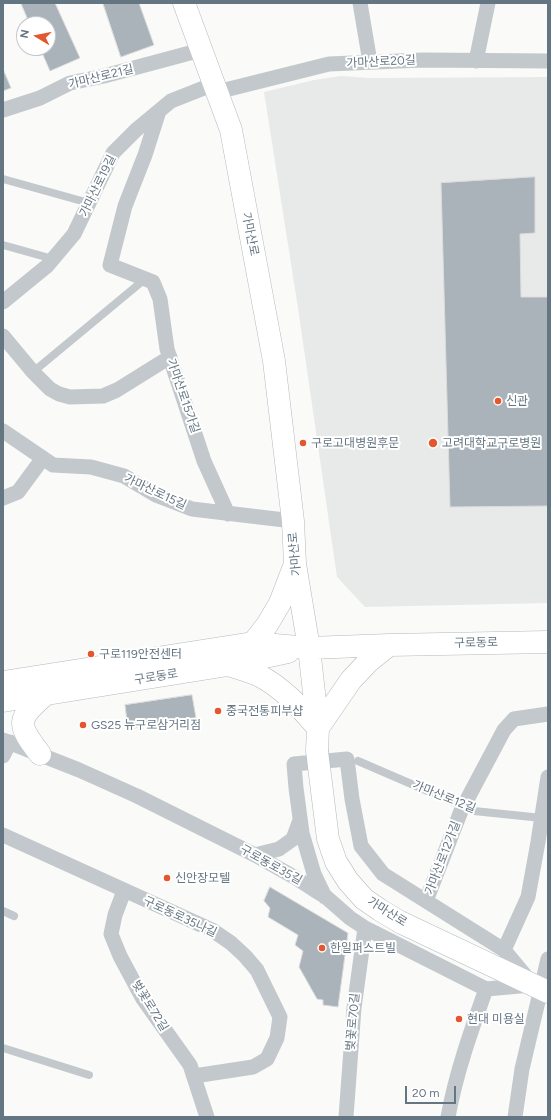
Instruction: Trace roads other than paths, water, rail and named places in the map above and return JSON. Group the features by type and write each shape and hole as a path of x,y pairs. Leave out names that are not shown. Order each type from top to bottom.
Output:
{"main road":[{"name":"가마산로","path":"184,3 231,130 274,362 293,521 295,564 309,648 318,728 317,751 328,839 336,862 348,881 364,899 380,910 400,922 541,989"},
{"path":"253,643 267,624 280,602 295,564"},
{"name":"구로동로","path":"3,682 253,643 309,648 548,642"},
{"path":"228,665 257,675 274,684 301,708 318,728 351,680 368,662 389,645"},
{"name":"구로동로","path":"3,701 228,665 309,648"},
{"path":"40,754 27,737 23,727 24,716 33,705 46,694"}],"street":[{"path":"360,3 370,62"},
{"path":"476,60 488,3"},
{"name":"가마산로21길","path":"3,110 40,98 70,83 104,76 201,50"},
{"name":"가마산로20길","path":"215,88 329,64 423,60 548,61"},
{"name":"가마산로19길","path":"3,302 47,266 74,234 114,153 136,130 171,101 215,88"},
{"name":"가마산로15가길","path":"159,111 145,155 125,206 110,265 153,282 160,300 167,349 204,461 228,514"},
{"path":"3,336 33,372 50,389 59,394 70,397 103,396 117,390 170,357"},
{"name":"가마산로15길","path":"3,431 53,465 91,467 124,476 156,495 192,509 293,521"},
{"path":"3,498 18,492 43,458"},
{"name":"가마산로12가길","path":"426,901 464,807 504,730 514,719 548,714"},
{"path":"3,756 7,741"},
{"name":"구로동로35길","path":"7,741 137,796 255,855 326,897 350,918 365,928 486,989"},
{"path":"326,897 314,874 302,833 294,764 347,759 352,799 361,846 383,874 504,950 541,989"},
{"path":"504,950 528,897 548,777"},
{"path":"255,855 279,849 293,839 300,819"},
{"name":"구로동로35나길","path":"3,835 212,930 231,943 257,970 280,1017 277,1038 267,1059 253,1067 194,1076"},
{"name":"벚꽃로72길","path":"124,891 115,915 111,934 120,956 143,999 190,1065 207,1117"},
{"name":"벚꽃로70길","path":"346,1117 354,1008 365,928"},
{"path":"514,1117 522,1069 548,959"},
{"path":"448,1117 452,1092 468,1039 486,989 541,989"}],"lane":[{"path":"3,179 89,203"},
{"path":"3,245 53,259"},
{"path":"33,372 145,279"},
{"name":"가마산로12길","path":"358,761 474,811 542,818"},
{"path":"3,911 14,916"},
{"path":"3,1048 88,1076"}],"place":[{"name":"신관","path":"498,401"},
{"name":"구로고대병원후문","path":"303,443"},
{"name":"고려대학교구로병원","path":"433,443"},
{"name":"구로119안전센터","path":"91,654"},
{"name":"중국전통피부샵","path":"218,711"},
{"name":"GS25 뉴구로삼거리점","path":"83,725"},
{"name":"신안장모텔","path":"167,878"},
{"name":"한일퍼스트빌","path":"322,948"},
{"name":"현대 미용실","path":"459,1019"}]}
